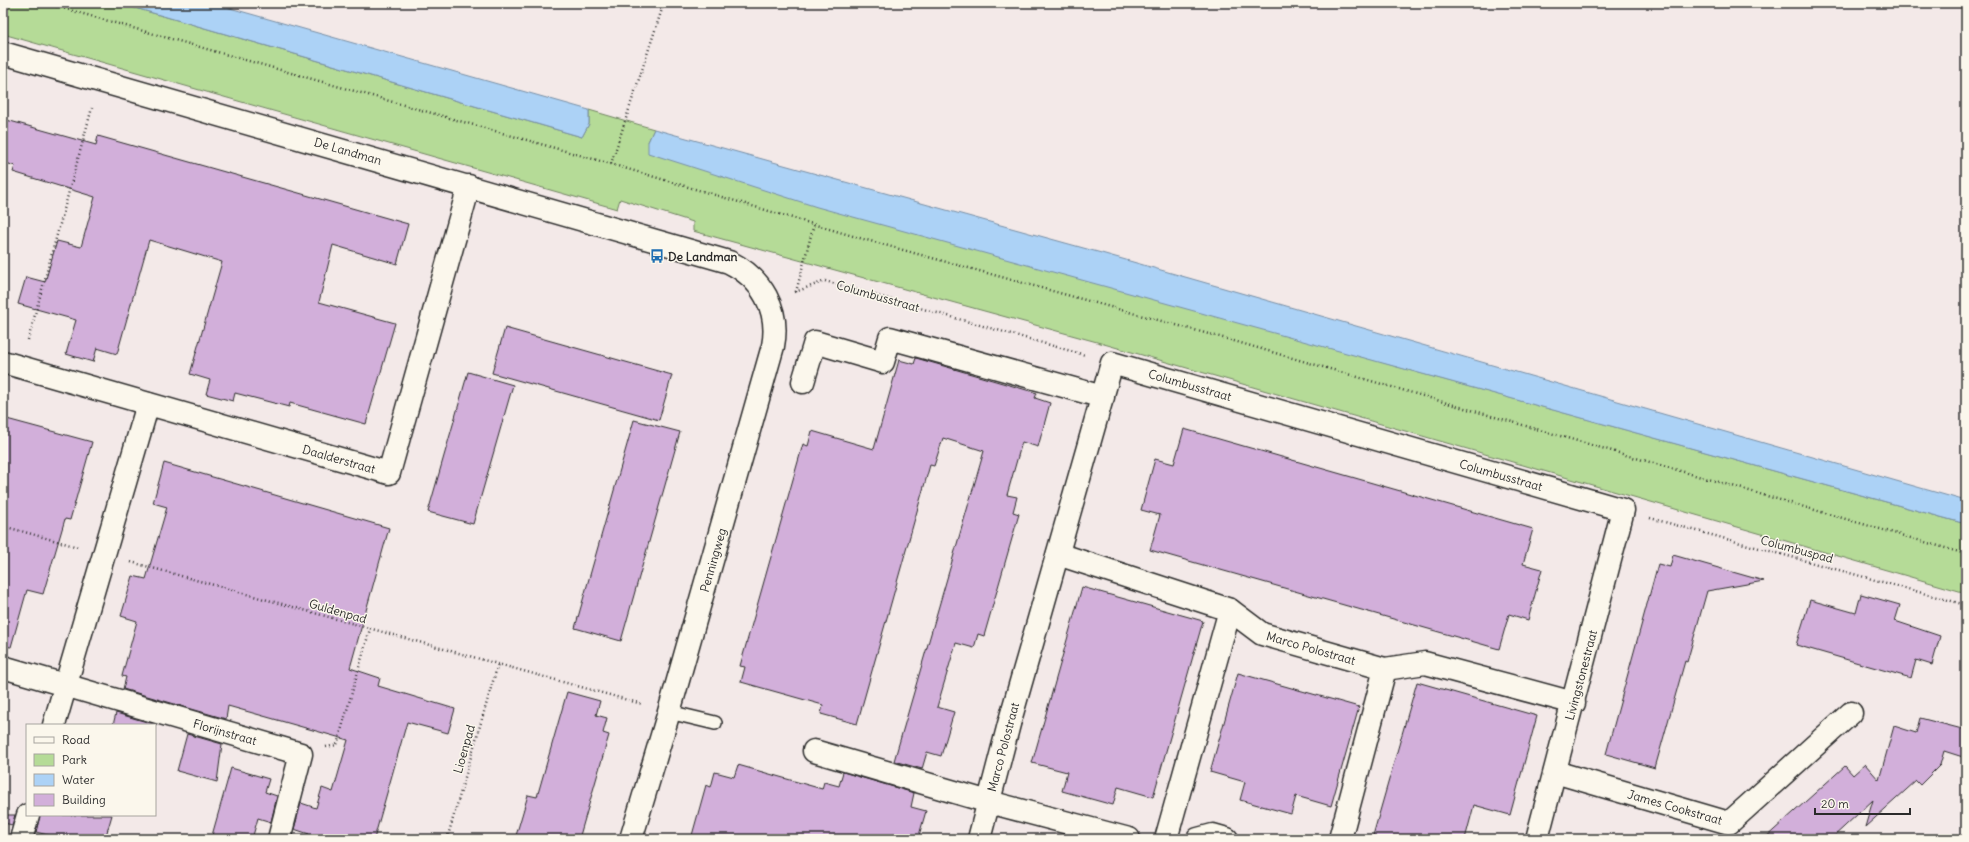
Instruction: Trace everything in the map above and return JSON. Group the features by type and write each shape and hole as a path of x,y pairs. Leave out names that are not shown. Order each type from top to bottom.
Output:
{"street":[{"name":"De Landman","path":"3,53 729,262 744,269 757,282"},
{"name":"Daalderstraat","path":"12,365 389,473 469,186"},
{"name":"Penningweg","path":"631,839 670,712 773,346 775,335 774,317 766,295 757,282"},
{"path":"803,382 814,342 883,362 890,338 1103,397"},
{"name":"Marco Polostraat","path":"979,839 988,802 1112,363"},
{"name":"Columbusstraat","path":"1112,363 1623,510"},
{"path":"54,724 148,404"},
{"name":"Livingstonestraat","path":"1537,839 1574,703 1623,510"},
{"name":"Marco Polostraat","path":"1058,554 1230,610 1262,634 1385,669 1425,663 1574,703"},
{"path":"1166,839 1230,610"},
{"name":"Florijnstraat","path":"3,667 301,754"},
{"path":"1340,839 1385,669"},
{"name":"James Cookstraat","path":"1555,772 1728,823 1851,713"},
{"name":"Marco Polostraat","path":"814,751 988,802"},
{"path":"279,839 301,754"},
{"path":"988,802 1129,839"},
{"path":"21,839 28,816"},
{"path":"1198,839 1213,835 1227,839"}],"lane":[{"path":"670,712 716,723"}],"path":[{"path":"45,3 611,164 814,224 1226,339 1966,554"},
{"path":"611,164 664,3"},
{"path":"12,365 100,80"},
{"path":"757,282 796,293 814,224"},
{"name":"Columbusstraat","path":"796,293 825,281 1112,363"},
{"name":"Columbuspad","path":"1623,510 1966,605"},
{"name":"Guldenpad","path":"3,526 670,712"},
{"path":"301,754 337,744 370,629"},
{"name":"Lioenpad","path":"447,839 498,664"}],"green space":[{"path":"3,3 118,3 582,137 589,124 589,110 654,129 648,142 1391,365 1966,524 1966,593 1097,342 693,231 693,222 620,199 617,209 3,34"}],"water":[{"path":"118,3 212,3 589,110 589,124 582,137"},
{"path":"654,129 1105,254 1966,501 1966,524 817,207 648,153 648,142"}],"building":[{"path":"3,119 96,145 98,136 408,224 397,264 333,245 319,302 395,323 366,424 290,403 289,407 235,393 233,401 206,394 210,380 190,374 222,262 149,240 117,354 97,348 93,362 66,354 76,320 18,304 26,277 45,282 57,241 81,247 95,197 13,172 15,166 3,162"},
{"path":"505,328 672,375 659,420 492,373"},
{"path":"916,358 1037,393 1035,398 1050,403 1038,447 1022,442 1007,495 1017,497 1013,512 1019,514 984,636 978,634 974,648 956,643 937,707 954,712 941,756 927,752 922,769 894,761 984,451 943,438 934,466 930,465 857,724 821,714 823,705 741,682 745,667 740,666 803,444 808,446 812,431 874,449 899,360 914,364"},
{"path":"468,372 513,385 473,524 428,512"},
{"path":"3,418 92,442 70,520 65,519 43,594 27,590 11,647 3,646"},
{"path":"634,420 680,432 621,641 575,628"},
{"path":"1184,429 1533,529 1523,564 1542,569 1528,620 1509,614 1499,649 1150,550 1160,515 1141,510 1155,459 1174,464"},
{"path":"164,463 389,528 350,668 380,678 378,686 455,709 448,733 407,722 374,839 307,839 309,834 294,829 301,803 316,808 322,788 333,792 348,740 228,706 226,719 123,689 126,677 122,676 137,621 121,616 133,576 146,579 167,507 153,503"},
{"path":"1673,555 1764,581 1707,591 1687,662 1685,661 1655,768 1606,754 1658,564 1670,567"},
{"path":"1082,587 1203,621 1153,797 1118,787 1113,805 1062,791 1067,772 1032,763"},
{"path":"1861,594 1900,605 1895,621 1940,636 1932,665 1916,660 1911,678 1796,645 1810,600 1856,613"},
{"path":"1238,673 1359,707 1331,806 1296,796 1291,814 1240,800 1245,782 1210,772"},
{"path":"1417,682 1537,716 1510,815 1474,805 1465,839 1372,839"},
{"path":"567,692 600,701 596,715 607,718 603,733 609,735 579,839 515,839 528,795 537,797"},
{"path":"116,713 154,724 113,724"},
{"path":"1920,718 1966,730 1966,758 1944,751 1940,765 1920,785 1916,781 1865,827 1873,800 1831,839 1764,839 1845,766 1853,775 1865,764 1879,780 1894,726 1916,733"},
{"path":"187,734 222,744 217,782 177,771"},
{"path":"738,765 822,789 824,782 839,786 843,772 914,793 911,807 926,811 918,839 691,839 706,785 711,787 715,772 734,777"},
{"path":"231,768 269,779 265,792 277,796 271,822 258,818 252,839 211,839"},
{"path":"5,815 15,815 12,825 4,823"},
{"path":"40,816 112,816 105,839 63,839 36,832"}],"place":[{"name":"De Landman","path":"657,256"}]}
